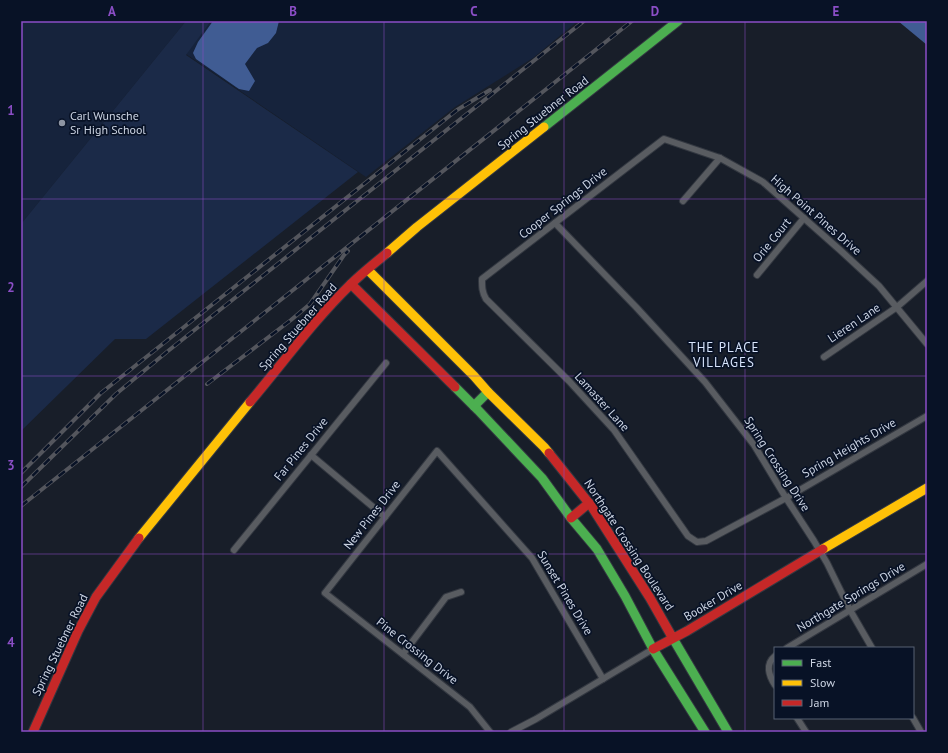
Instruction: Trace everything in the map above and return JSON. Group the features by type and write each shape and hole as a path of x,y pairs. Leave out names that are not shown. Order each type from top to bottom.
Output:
{"main road":[{"name":"Spring Stuebner Road","path":"33,732 78,631 96,597 106,582 140,536 299,341 330,306 351,284 417,227 678,21"},
{"name":"Northgate Crossing Boulevard","path":"368,270 544,447 568,476 589,503 650,598 728,732"},
{"path":"351,284 474,406 542,478 571,518 597,549 654,649 705,732"},
{"path":"474,406 488,392"},
{"name":"Booker Drive","path":"654,649 927,488"},
{"path":"571,518 589,503"}],"street":[{"name":"High Point Pines Drive","path":"664,139 720,158 763,182 879,286 927,344"},
{"name":"Cooper Springs Drive","path":"482,286 482,279 664,139"},
{"path":"683,201 720,158"},
{"name":"Orie Court","path":"757,276 804,218"},
{"name":"Spring Crossing Drive","path":"555,223 706,382 754,445 820,551 850,610 871,647"},
{"name":"Lieren Lane","path":"824,357 897,307 927,281"},
{"name":"Lamaster Lane","path":"482,286 482,293 486,299 569,381 614,430 656,488 688,536 697,542"},
{"name":"Far Pines Drive","path":"234,550 386,363"},
{"name":"Spring Heights Drive","path":"697,542 706,541 786,498 927,416"},
{"name":"New Pines Drive","path":"325,593 437,451"},
{"name":"Sunset Pines Drive","path":"437,451 532,558 603,679"},
{"path":"311,455 385,517"},
{"name":"Northgate Springs Drive","path":"789,647 927,564"},
{"path":"403,654 446,597 461,592"},
{"name":"Pine Crossing Drive","path":"325,593 470,707 490,732"},
{"name":"Booker Drive","path":"511,732 536,719 654,649"},
{"path":"774,657 768,669 774,684"},
{"path":"798,719 806,732"},
{"path":"914,719 921,732"}],"shaded area":[{"name":"Carl Wunsche Sr High School","path":"21,21 186,21 21,224"},
{"path":"186,21 211,21 186,55 358,172 146,339 115,339 21,431 21,224"},
{"path":"211,21 578,21 533,58 455,107 366,177 186,54"},
{"path":"213,21 279,21 276,33 268,43 257,48 245,64 255,81 249,91 239,89 196,59 193,53 198,42"},
{"path":"898,21 927,21 927,45"}],"railway":[{"path":"21,487 116,394 168,351 584,21"},
{"path":"21,506 632,21"},
{"path":"21,473 101,393 457,110 490,90"},
{"path":"207,384 310,304 348,251"}],"traffic: fast":[{"path":"544,127 678,21"},
{"path":"455,387 542,478 571,518 597,549 625,596 653,649 705,732"},
{"path":"474,406 488,392"},
{"path":"671,635 728,732"}],"traffic: slow":[{"path":"387,253 417,227 544,127"},
{"path":"368,270 549,453"},
{"path":"139,538 250,402"},
{"path":"823,549 927,488"}],"traffic: jam":[{"path":"250,402 336,299 359,276 387,253"},
{"path":"351,284 455,387"},
{"path":"549,453 592,507 650,598 671,635"},
{"path":"571,518 589,503"},
{"path":"33,732 78,631 96,597 139,538"},
{"path":"653,649 687,631 823,549"}],"place":[{"name":"Carl Wunsche Sr High School","path":"62,123"}],"district":[{"name":"THE PLACE VILLAGES","path":"724,354"}]}
